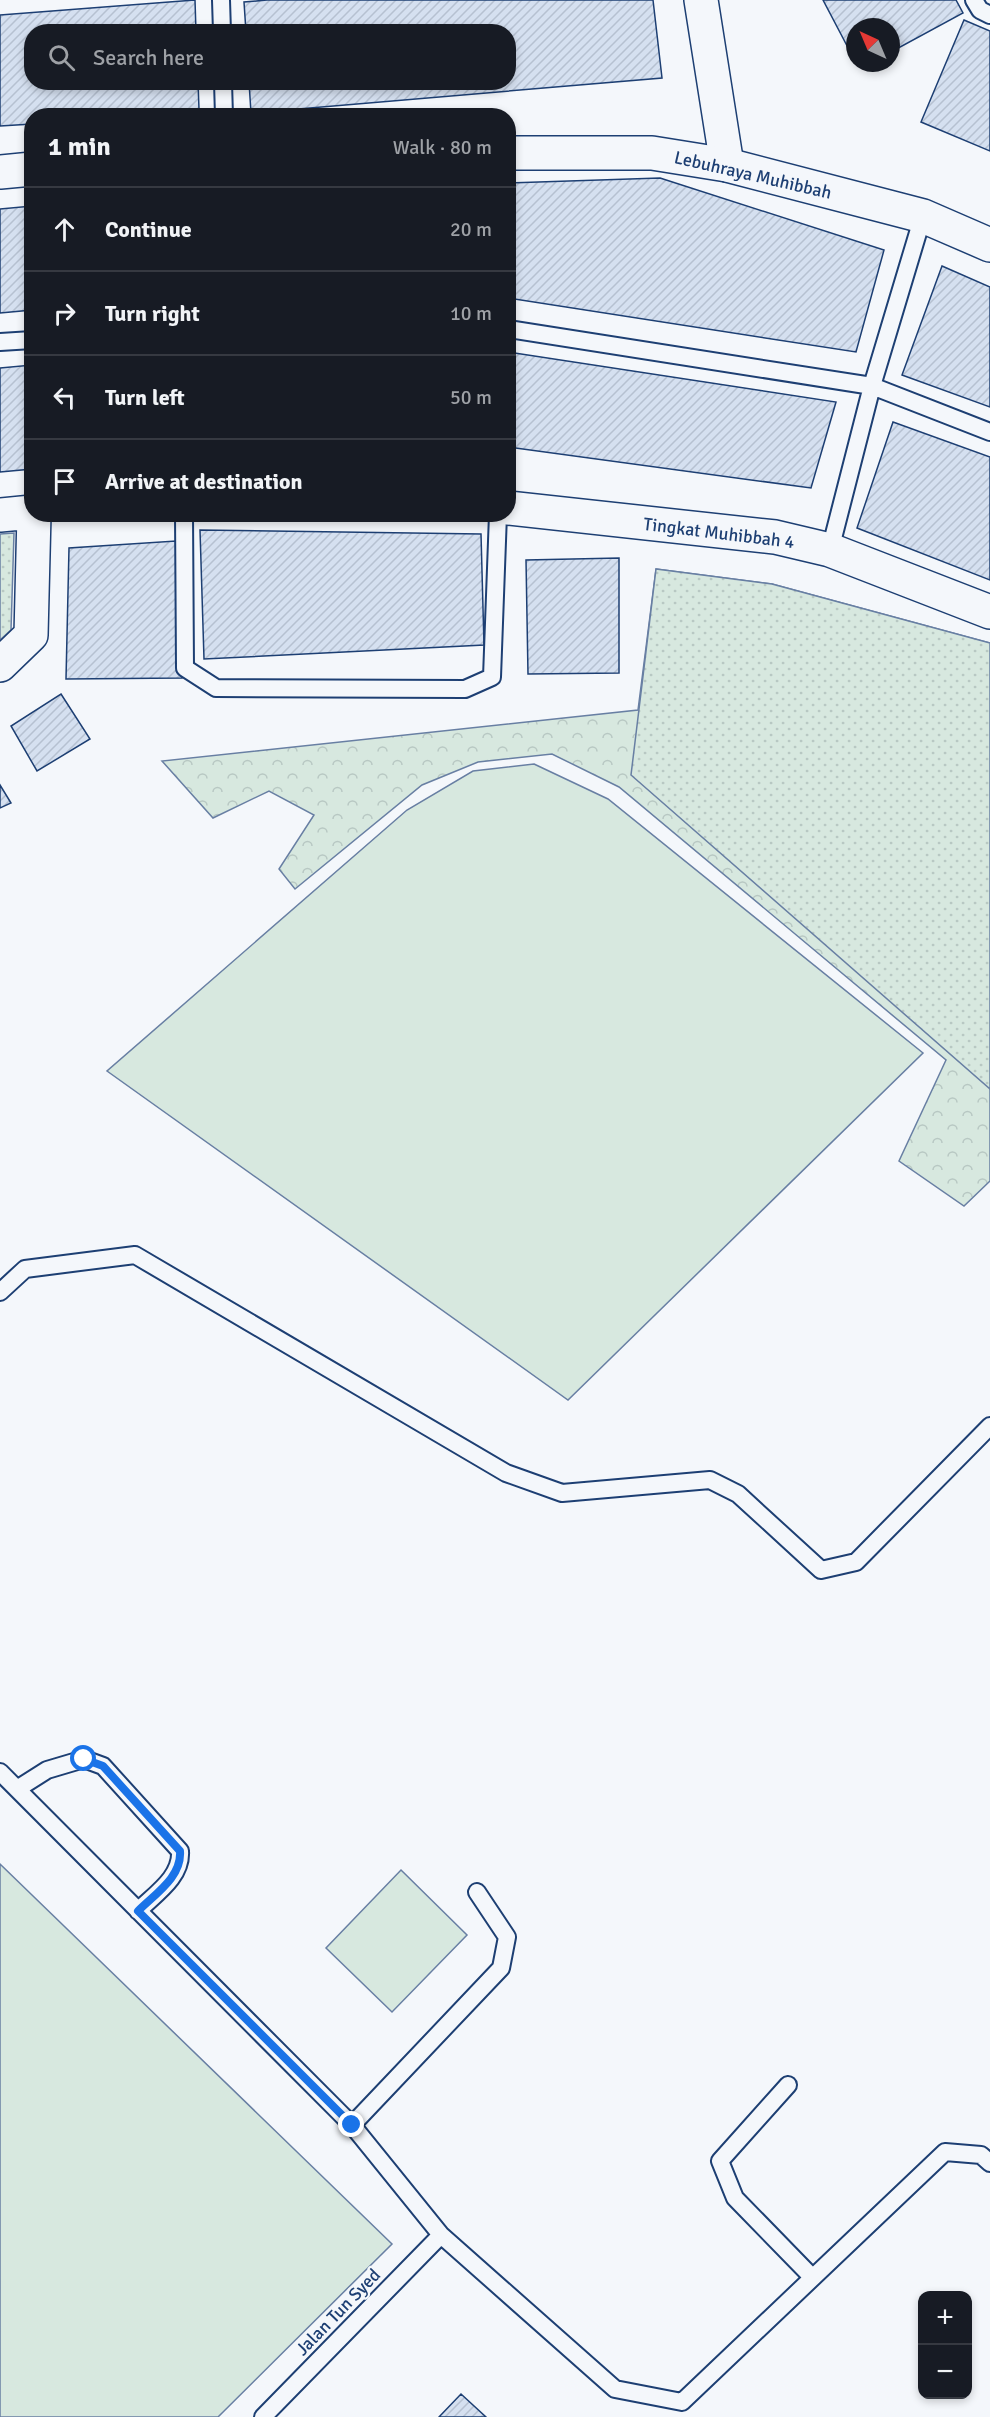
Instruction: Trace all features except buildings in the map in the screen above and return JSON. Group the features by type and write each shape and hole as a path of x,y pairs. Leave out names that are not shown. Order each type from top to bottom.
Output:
{"street":[{"path":"701,0 727,165"},
{"name":"Lebuhraya Muhibbah","path":"516,153 652,153 727,165 922,216 990,245"},
{"path":"0,172 24,170"},
{"name":"Tingkat Muhibbah 4","path":"516,509 775,537 830,550 990,612"},
{"path":"0,515 24,514"},
{"path":"0,664 31,635 33,522"}],"lane":[{"path":"221,0 222,24"},
{"path":"974,0 980,10 990,15"},
{"path":"223,90 224,108"},
{"path":"830,550 872,386 922,216"},
{"path":"516,330 872,386 990,432"},
{"path":"0,342 24,340"},
{"path":"184,522 185,668 216,688 465,688 492,676 498,522"},
{"path":"0,1292 25,1269 135,1255 506,1473 562,1493 710,1480 738,1494 821,1570 856,1562 990,1426"},
{"path":"17,1789 47,1770 84,1759 103,1766 180,1851 181,1863 175,1874 138,1911"},
{"path":"0,1772 352,2125 441,2235 615,2389 682,2402 945,2152 981,2155 990,2163"},
{"path":"352,2125 501,1968 507,1937 477,1892"},
{"path":"788,2085 720,2161 735,2198 812,2277"},
{"name":"Jalan Tun Syed","path":"263,2417 441,2235"}],"green space":[{"path":"14,533 11,630 0,640 0,534"},
{"path":"656,569 772,584 990,643 990,1181 964,1206 899,1161 946,1060 619,787 552,754 478,762 422,785 295,889 279,869 314,815 269,791 213,818 162,761 638,710"},
{"path":"656,569 772,584 990,643 990,1089 631,775"},
{"path":"534,764 608,799 923,1053 568,1400 107,1071 407,810 473,771"},
{"path":"0,1864 392,2244 218,2417 0,2417"},
{"path":"401,1870 467,1935 392,2012 326,1948"}],"route":[{"path":"84,1759 103,1766 180,1851 181,1863 175,1874 138,1911 352,2125"}]}
